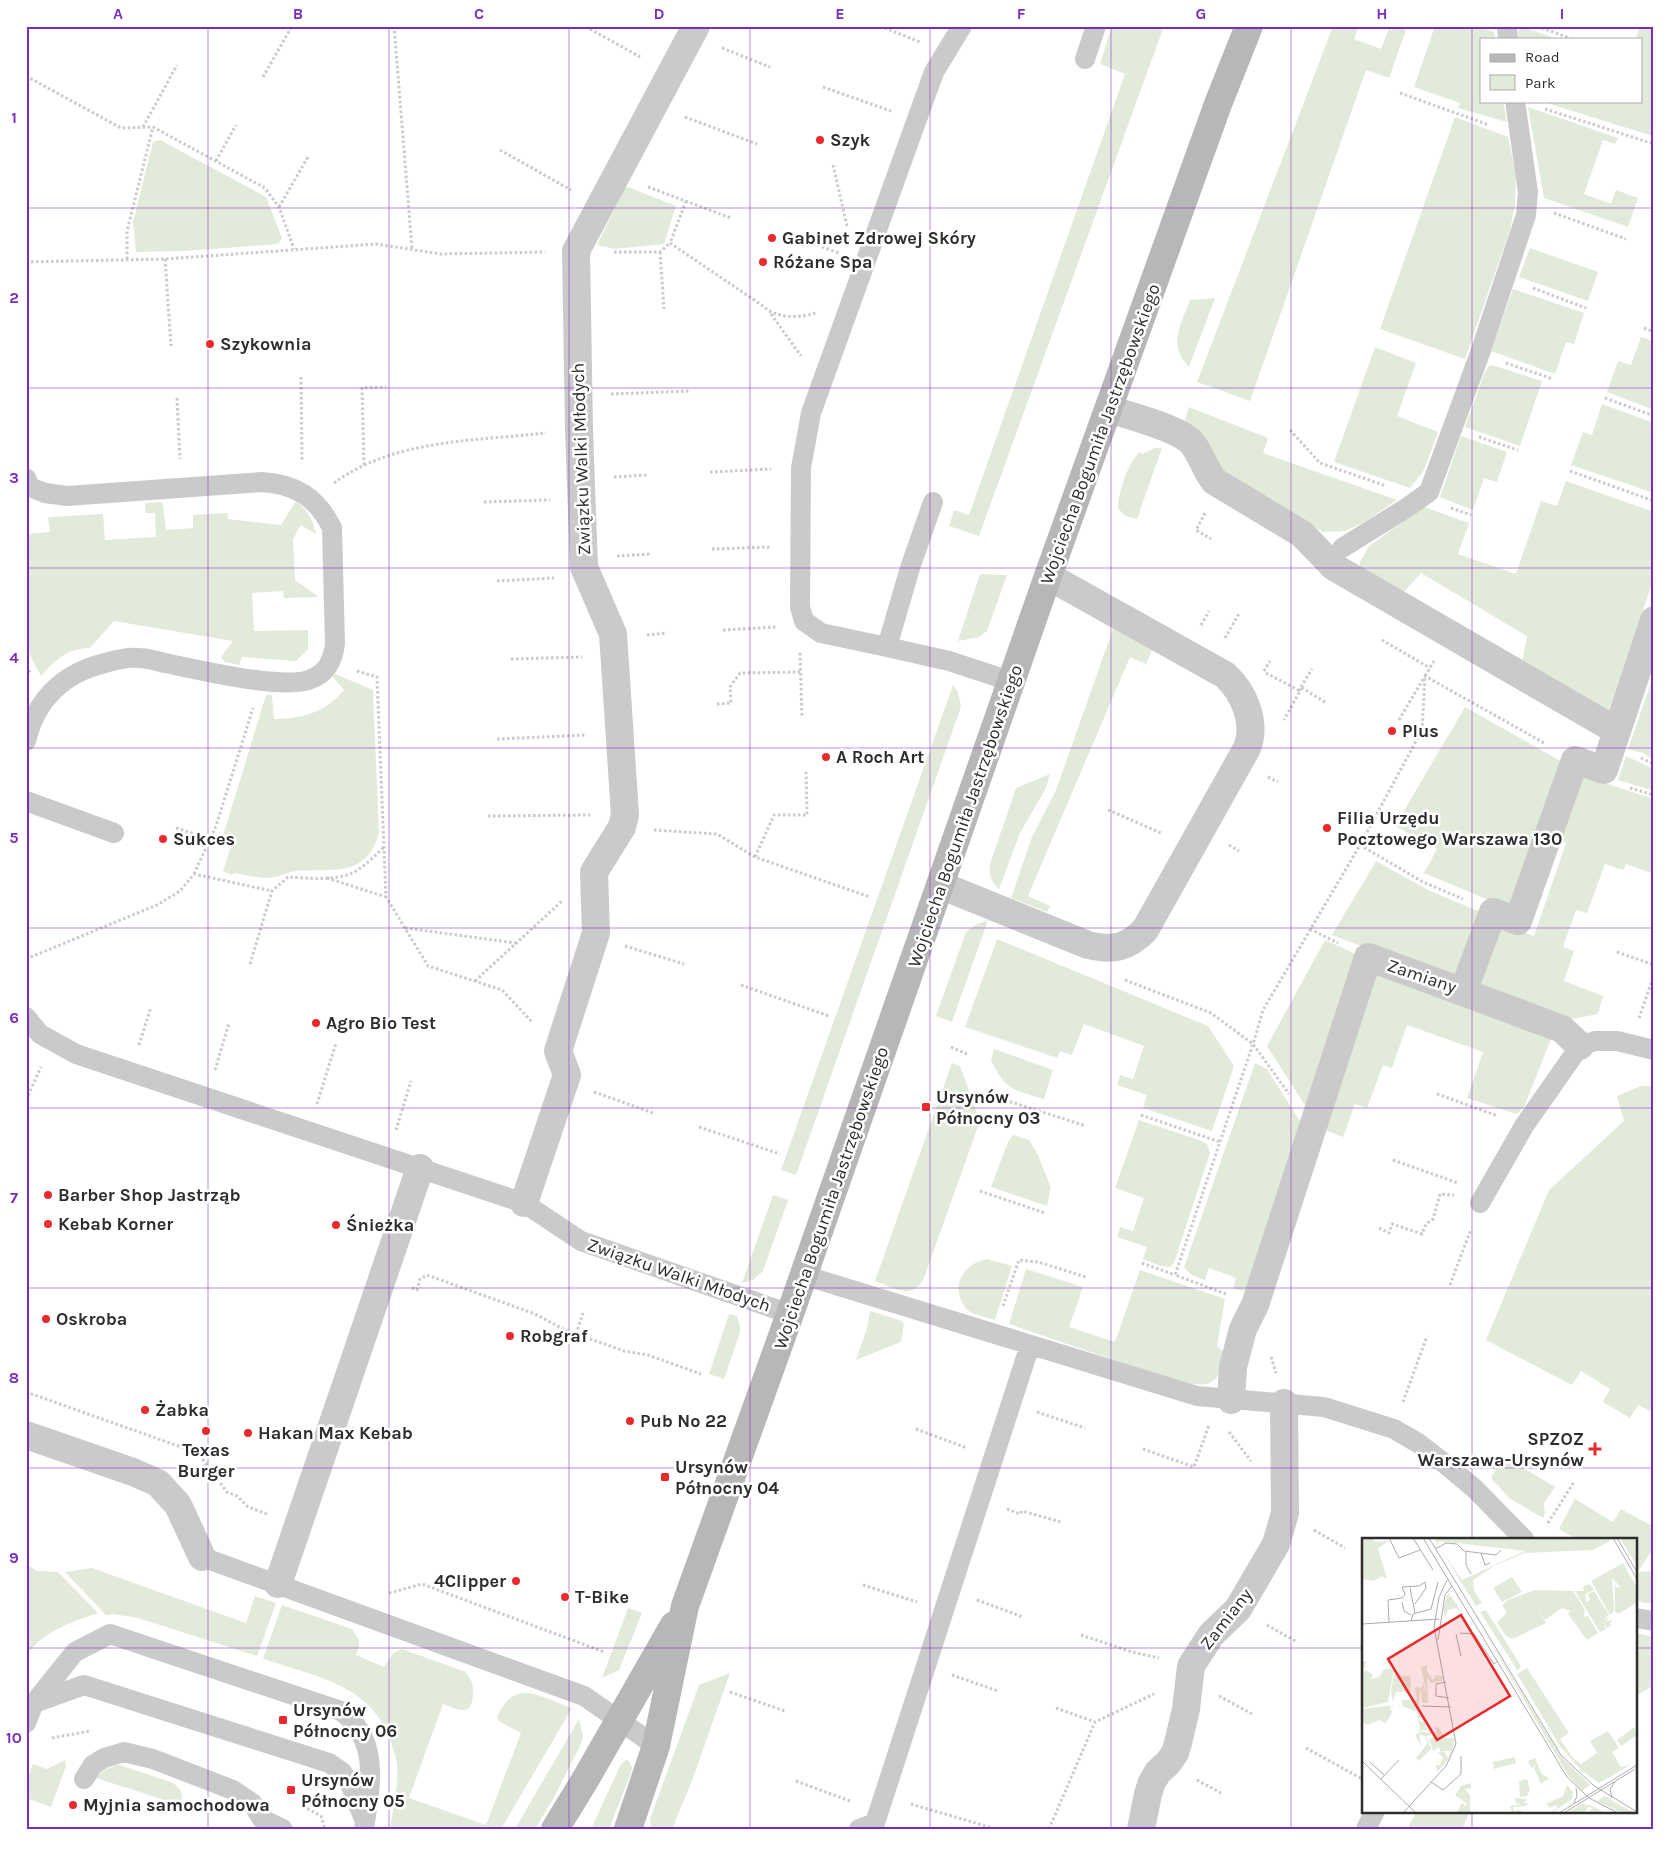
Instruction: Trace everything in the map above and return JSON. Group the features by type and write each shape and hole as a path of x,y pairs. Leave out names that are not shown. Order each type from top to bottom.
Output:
{"street":[{"name":"Związku Walki Młodych","path":"624,821 613,634 584,567 578,395 576,252 696,26"},
{"name":"Wojciecha Bogumiła Jastrzębowskiego","path":"628,1829 656,1746 685,1606 1013,682 1048,576 1218,104 1249,26"},
{"path":"1109,409 1186,438 1196,449 1208,474 1221,486 1302,534 1334,568 1617,731"},
{"path":"940,885 1088,945 1112,949 1136,940 1145,930 1247,748 1251,737 1248,712 1238,690 1232,682 1217,670 1048,576"},
{"path":"1493,912 1518,921 1575,760 1604,770 1654,620"},
{"path":"524,1203 567,1075 558,1051 596,933 594,872 624,821"},
{"name":"Zamiany","path":"1231,1400 1233,1368 1243,1329 1255,1305 1368,957 1463,992 1493,912"},
{"path":"1463,992 1562,1029 1580,1046"},
{"path":"278,1584 384,1279 420,1168"},
{"name":"Zamiany","path":"1140,1829 1152,1782 1158,1772 1175,1753 1178,1744 1191,1666 1211,1635 1238,1609 1276,1544 1285,1513 1284,1403"},
{"path":"26,1435 134,1472 158,1483 178,1505 202,1557"},
{"name":"Wojciecha Bogumiła Jastrzębowskiego","path":"555,1829 685,1606"}],"lane":[{"path":"962,26 934,72 917,120 860,260 852,300 811,413 801,468 800,607 804,622 821,633 949,661 1013,682"},
{"path":"1085,59 1096,26"},
{"path":"1342,548 1429,492 1480,353 1526,215 1528,192 1515,102"},
{"path":"26,478 30,487 45,493 67,496 262,482 279,483 297,489 324,512 332,528 335,644 334,656 320,675 310,680 284,683 139,658 91,666 65,679 49,695 38,710 26,741"},
{"path":"887,647 910,568 933,502"},
{"path":"26,801 114,832"},
{"name":"Związku Walki Młodych","path":"26,1018 40,1034 76,1054 524,1203 581,1241 790,1314"},
{"path":"1482,1198 1524,1126 1580,1046 1595,1041 1617,1041 1654,1050"},
{"path":"803,1275 1197,1396 1324,1407 1394,1429 1418,1443 1475,1489 1523,1538"},
{"path":"874,1818 1030,1345"},
{"path":"202,1557 584,1696 656,1746"},
{"path":"1638,1618 1654,1621"},
{"path":"26,1723 34,1704 75,1652 110,1634 341,1711 351,1718 359,1728 365,1741 369,1758 370,1788 365,1825"},
{"path":"34,1704 84,1685 328,1763 342,1772 351,1786 365,1825"},
{"path":"84,1780 93,1765 104,1758 124,1752 153,1759 233,1790 252,1803 262,1819 283,1829"},
{"path":"1366,1829 1374,1812"}],"path":[{"path":"263,77 292,26"},
{"path":"394,26 412,249"},
{"path":"880,26 946,53"},
{"path":"1536,26 1569,38"},
{"path":"590,29 631,52"},
{"path":"724,50 770,67"},
{"path":"143,127 177,65"},
{"path":"26,76 120,128 153,127 265,188 279,207 294,249"},
{"path":"823,87 917,120"},
{"path":"1400,93 1485,124"},
{"path":"654,105 757,144"},
{"path":"1542,107 1654,144"},
{"path":"216,161 236,125"},
{"path":"127,259 127,231 153,127"},
{"path":"500,150 600,207"},
{"path":"279,207 308,157"},
{"path":"833,165 860,260"},
{"path":"617,175 731,218"},
{"path":"26,262 165,259 376,244 441,254 660,252 670,243 686,201"},
{"path":"1527,203 1626,239"},
{"path":"802,240 860,260"},
{"path":"670,243 771,313 822,385"},
{"path":"660,252 664,309"},
{"path":"165,259 171,346"},
{"path":"1504,278 1586,308"},
{"path":"771,313 800,317 852,300"},
{"path":"1644,328 1654,332"},
{"path":"1480,353 1554,380"},
{"path":"301,377 307,497 364,465 402,451 424,446 579,430"},
{"path":"364,465 362,388 386,387"},
{"path":"578,395 691,391"},
{"path":"177,398 182,488"},
{"path":"1604,398 1654,416"},
{"path":"1452,427 1518,450"},
{"path":"1290,430 1320,463 1353,474"},
{"path":"710,472 747,470"},
{"path":"1570,471 1654,502"},
{"path":"484,502 530,500"},
{"path":"1207,510 1196,530 1211,539"},
{"path":"712,548 756,548"},
{"path":"497,581 541,578"},
{"path":"1220,646 1240,612"},
{"path":"723,630 765,628"},
{"path":"1399,720 1449,635"},
{"path":"1382,640 1430,668"},
{"path":"510,659 546,658"},
{"path":"1264,671 1270,661"},
{"path":"330,662 377,677 386,897 428,966 502,990 524,1013"},
{"path":"1312,669 1300,689 1326,702"},
{"path":"717,704 731,703 730,687 740,673 801,672"},
{"path":"801,676 802,718"},
{"path":"1425,676 1575,760"},
{"path":"1175,1275 1263,1010 1360,845 1422,730 1425,676"},
{"path":"26,959 157,905 180,891 194,874 211,839 261,680"},
{"path":"497,739 620,733"},
{"path":"1643,758 1654,764"},
{"path":"755,857 774,816 807,815 806,772"},
{"path":"1108,810 1192,847"},
{"path":"488,816 624,821 717,834 755,857 870,897"},
{"path":"176,828 211,839"},
{"path":"1360,845 1423,882 1493,912"},
{"path":"250,964 272,891 288,877 325,878 351,874 384,848"},
{"path":"475,981 594,872"},
{"path":"194,874 272,891"},
{"path":"325,878 386,897"},
{"path":"405,928 517,943"},
{"path":"595,937 684,964"},
{"path":"1617,952 1654,965"},
{"path":"1629,1044 1654,975"},
{"path":"1120,978 1211,1013 1253,1044 1313,1126"},
{"path":"741,985 829,1016"},
{"path":"130,1072 151,1007"},
{"path":"224,1040 229,1023"},
{"path":"325,1079 336,1043"},
{"path":"950,1047 969,1055"},
{"path":"26,1100 39,1070"},
{"path":"388,1157 411,1081"},
{"path":"1437,1094 1470,1106"},
{"path":"609,1097 653,1113"},
{"path":"1000,1104 1011,1102 1086,1126"},
{"path":"1141,1115 1220,1142"},
{"path":"699,1127 780,1154"},
{"path":"1393,1160 1482,1198"},
{"path":"980,1191 1046,1213"},
{"path":"1379,1228 1389,1232 1392,1224 1422,1234 1426,1224 1433,1219 1440,1194 1482,1198"},
{"path":"1450,1286 1482,1198"},
{"path":"994,1334 1019,1260 1038,1262 1086,1277"},
{"path":"1142,1264 1255,1305"},
{"path":"384,1279 416,1290 420,1279 428,1275 535,1314 564,1330 624,1351 648,1355 702,1374"},
{"path":"576,1334 583,1313"},
{"path":"1394,1429 1427,1336"},
{"path":"26,1392 198,1453 228,1492 237,1496 248,1507 268,1514"},
{"path":"1060,1420 1085,1428"},
{"path":"916,1429 975,1451"},
{"path":"1143,1449 1194,1467 1205,1436"},
{"path":"1548,1522 1574,1482"},
{"path":"1022,1511 1061,1522"},
{"path":"385,1594 422,1584 604,1652"},
{"path":"863,1585 921,1603"},
{"path":"996,1607 1023,1617"},
{"path":"1082,1635 1132,1652 1191,1666"},
{"path":"969,1681 998,1690"},
{"path":"730,1692 785,1711"},
{"path":"1049,1829 1095,1722 1153,1694 1187,1698"},
{"path":"1056,1708 1095,1722"},
{"path":"1306,1748 1362,1779"},
{"path":"796,1781 874,1818 996,1829"}],"green space":[{"path":"1112,26 1164,26 979,536 949,526 954,510 969,515 1125,74 1100,64"},
{"path":"1333,26 1359,26 1354,39 1381,49 1390,26 1406,30 1389,78 1366,70 1250,401 1197,382"},
{"path":"1435,26 1476,26 1494,32 1495,38 1480,38 1480,102 1503,102 1507,122 1458,108 1460,103 1414,87"},
{"path":"1520,26 1554,38 1518,38"},
{"path":"1640,26 1654,26 1653,136 1543,102 1642,102 1642,38 1636,38"},
{"path":"1528,107 1618,138 1615,144 1603,140 1584,194 1611,204 1616,190 1638,198 1628,227 1544,198"},
{"path":"1455,117 1508,137 1516,175 1515,204 1510,230 1465,359 1380,329"},
{"path":"160,140 266,197 282,238 278,244 184,251 136,252 133,222 153,142"},
{"path":"628,187 676,206 664,244 614,249 597,245 625,188"},
{"path":"1530,248 1598,272 1588,301 1519,277"},
{"path":"1513,289 1584,313 1574,344 1566,342 1555,374 1491,351"},
{"path":"1215,298 1189,367 1182,359 1177,343 1183,318 1190,300"},
{"path":"1641,337 1654,341 1654,410 1607,392 1618,361 1631,365"},
{"path":"1375,347 1416,363 1397,416 1438,432 1424,470 1410,488 1334,462"},
{"path":"1492,365 1542,381 1520,446 1465,427 1485,372"},
{"path":"1602,404 1654,423 1654,493 1571,465 1583,432 1592,435"},
{"path":"1189,407 1268,438 1263,453 1397,500 1363,523 1345,531 1323,532 1226,475 1184,423"},
{"path":"1461,436 1507,452 1497,482 1484,478 1473,510 1440,497"},
{"path":"1155,448 1162,448 1137,519 1125,516 1118,508 1118,502 1128,470 1140,452 1142,454"},
{"path":"1566,481 1654,512 1654,523 1651,533 1654,544 1654,578 1608,712 1522,663 1527,636 1421,573 1402,594 1360,570 1360,562 1369,546 1424,507 1469,523 1458,554 1516,574 1541,501 1557,506"},
{"path":"296,501 309,516 316,534 301,525 293,539 295,580 319,597 284,598 283,591 252,593 254,631 308,630 308,649 296,661 242,657 239,665 225,662 221,657 233,641 114,621 90,648 74,650 62,656 41,676 26,648 26,534 50,532 48,517 103,514 105,540 156,537 155,513 146,513 145,503 161,502 163,504 166,530 193,528 193,515 228,513 228,519 281,525"},
{"path":"980,574 1007,575 987,631 979,637 958,641"},
{"path":"1114,626 1152,650 1146,664 1130,657 1028,896 1050,906 1047,912 1011,898 1032,837 1056,790"},
{"path":"335,674 373,690 379,833 373,848 366,858 357,864 335,870 296,871 269,878 235,873 232,875 223,871 233,839 223,836 266,695 272,695 274,719 304,716 330,704 344,690 332,676"},
{"path":"1654,674 1654,761 1643,753 1628,749"},
{"path":"953,685 958,692 961,707 796,1175 781,1170"},
{"path":"1465,707 1564,763 1510,909 1424,873 1437,849 1395,826"},
{"path":"1626,756 1654,769 1654,791 1618,780"},
{"path":"1050,774 1046,788 1020,833 999,889 991,878 990,864 1016,788"},
{"path":"1580,775 1654,799 1654,874 1626,864 1623,870 1605,864 1587,913 1576,910 1563,947 1574,951 1564,981 1603,996 1598,1014 1562,1021 1472,989 1495,922 1534,936 1566,843 1558,839"},
{"path":"1376,861 1430,891 1483,913 1457,982 1332,935"},
{"path":"988,920 952,1022 936,1016 966,932 975,925"},
{"path":"997,939 1208,1026 1234,1066 1212,1131 1143,1108 1147,1095 1117,1085 1120,1075 1133,1079 1144,1046 1084,1024 1072,1055 1060,1051 1057,1058 965,1027"},
{"path":"1325,940 1358,955 1306,1107 1267,1046"},
{"path":"1378,970 1551,1039 1524,1107 1517,1114 1467,1098 1483,1052 1407,1025 1392,1068 1383,1065 1367,1108 1355,1104 1343,1137 1319,1128"},
{"path":"994,1049 1053,1070 1044,1099 1017,1090 1001,1078 991,1060"},
{"path":"952,1063 960,1066 980,1121 924,1278 914,1289 902,1291 875,1281"},
{"path":"1255,1063 1267,1069 1303,1126 1246,1290 1242,1291 1233,1289 1236,1278 1209,1268 1205,1280 1193,1275 1184,1267"},
{"path":"1641,1086 1654,1086 1654,1413 1638,1405 1630,1418 1603,1402 1610,1389 1581,1371 1572,1385 1486,1340 1549,1190 1624,1121 1617,1096"},
{"path":"1139,1120 1202,1141 1207,1144 1210,1153 1174,1263 1170,1267 1160,1266 1143,1259 1147,1247 1117,1237 1120,1227 1133,1231 1144,1198 1115,1188"},
{"path":"1013,1135 1029,1140 1038,1155 1051,1188 1047,1206 991,1187 1008,1142"},
{"path":"773,1195 788,1200 763,1271 753,1280 742,1283"},
{"path":"987,1259 1012,1266 995,1320 969,1311 959,1295 960,1279 964,1272 970,1266"},
{"path":"1026,1269 1083,1287 1069,1327 1115,1342 1140,1270 1225,1299 1217,1346 1222,1351 1224,1357 1220,1373 1215,1379 1206,1384 1173,1380 1009,1324"},
{"path":"870,1311 902,1321 904,1324 901,1342 856,1360 867,1328"},
{"path":"729,1314 737,1316 740,1333 724,1379 709,1374"},
{"path":"1503,1456 1555,1487 1544,1503 1545,1514 1543,1518 1509,1498 1491,1478"},
{"path":"1575,1499 1613,1522 1621,1509 1654,1527 1654,1547 1638,1572 1638,1538 1575,1538 1559,1529"},
{"path":"26,1564 37,1571 58,1572 98,1613 50,1633 26,1655"},
{"path":"92,1568 246,1623 255,1596 276,1603 257,1656 138,1618 113,1614 106,1615 65,1572"},
{"path":"1654,1571 1654,1603 1638,1601 1638,1572"},
{"path":"282,1605 352,1629 359,1640 356,1655 384,1667 393,1653 402,1649 466,1672 473,1686 471,1704 467,1709 463,1710 443,1704 409,1798 486,1825 521,1733 500,1722 497,1718 504,1705 511,1697 520,1693 529,1693 572,1708 501,1829 390,1829 396,1788 397,1764 391,1742 382,1722 370,1707 356,1695 339,1685 321,1677 263,1659"},
{"path":"628,1608 642,1613 619,1670 602,1678"},
{"path":"1638,1633 1654,1637 1654,1685 1638,1695"},
{"path":"730,1673 692,1781 672,1829 651,1829 650,1819 699,1685"},
{"path":"579,1719 583,1736 580,1746 553,1799 535,1829 515,1829"},
{"path":"65,1760 66,1766 51,1807 26,1798 26,1781 33,1764 47,1769"},
{"path":"626,1760 629,1761 632,1767 631,1773 609,1829 591,1829 621,1764"},
{"path":"116,1765 171,1782 182,1794 180,1805 96,1778 101,1772"},
{"path":"1416,1812 1470,1812 1462,1829 1407,1829"}],"place":[{"name":"Szyk","path":"820,140"},
{"name":"Gabinet Zdrowej Skóry","path":"772,238"},
{"name":"Różane Spa","path":"763,262"},
{"name":"Szykownia","path":"210,344"},
{"name":"Plus","path":"1392,731"},
{"name":"A Roch Art","path":"826,757"},
{"name":"Filia Urzędu Pocztowego Warszawa 130","path":"1327,828"},
{"name":"Sukces","path":"163,839"},
{"name":"Agro Bio Test","path":"316,1023"},
{"name":"Ursynów Północny 03","path":"926,1107"},
{"name":"Barber Shop Jastrząb","path":"48,1195"},
{"name":"Kebab Korner","path":"48,1224"},
{"name":"Śnieżka","path":"336,1225"},
{"name":"Oskroba","path":"46,1319"},
{"name":"Robgraf","path":"510,1336"},
{"name":"Żabka","path":"145,1410"},
{"name":"Pub No 22","path":"630,1421"},
{"name":"Texas Burger","path":"206,1431"},
{"name":"Hakan Max Kebab","path":"248,1433"},
{"name":"SPZOZ Warszawa-Ursynów","path":"1595,1449"},
{"name":"Ursynów Północny 04","path":"665,1477"},
{"name":"4Clipper","path":"516,1581"},
{"name":"T-Bike","path":"565,1597"},
{"name":"Ursynów Północny 06","path":"283,1720"},
{"name":"Ursynów Północny 05","path":"291,1790"},
{"name":"Myjnia samochodowa","path":"73,1805"}]}
